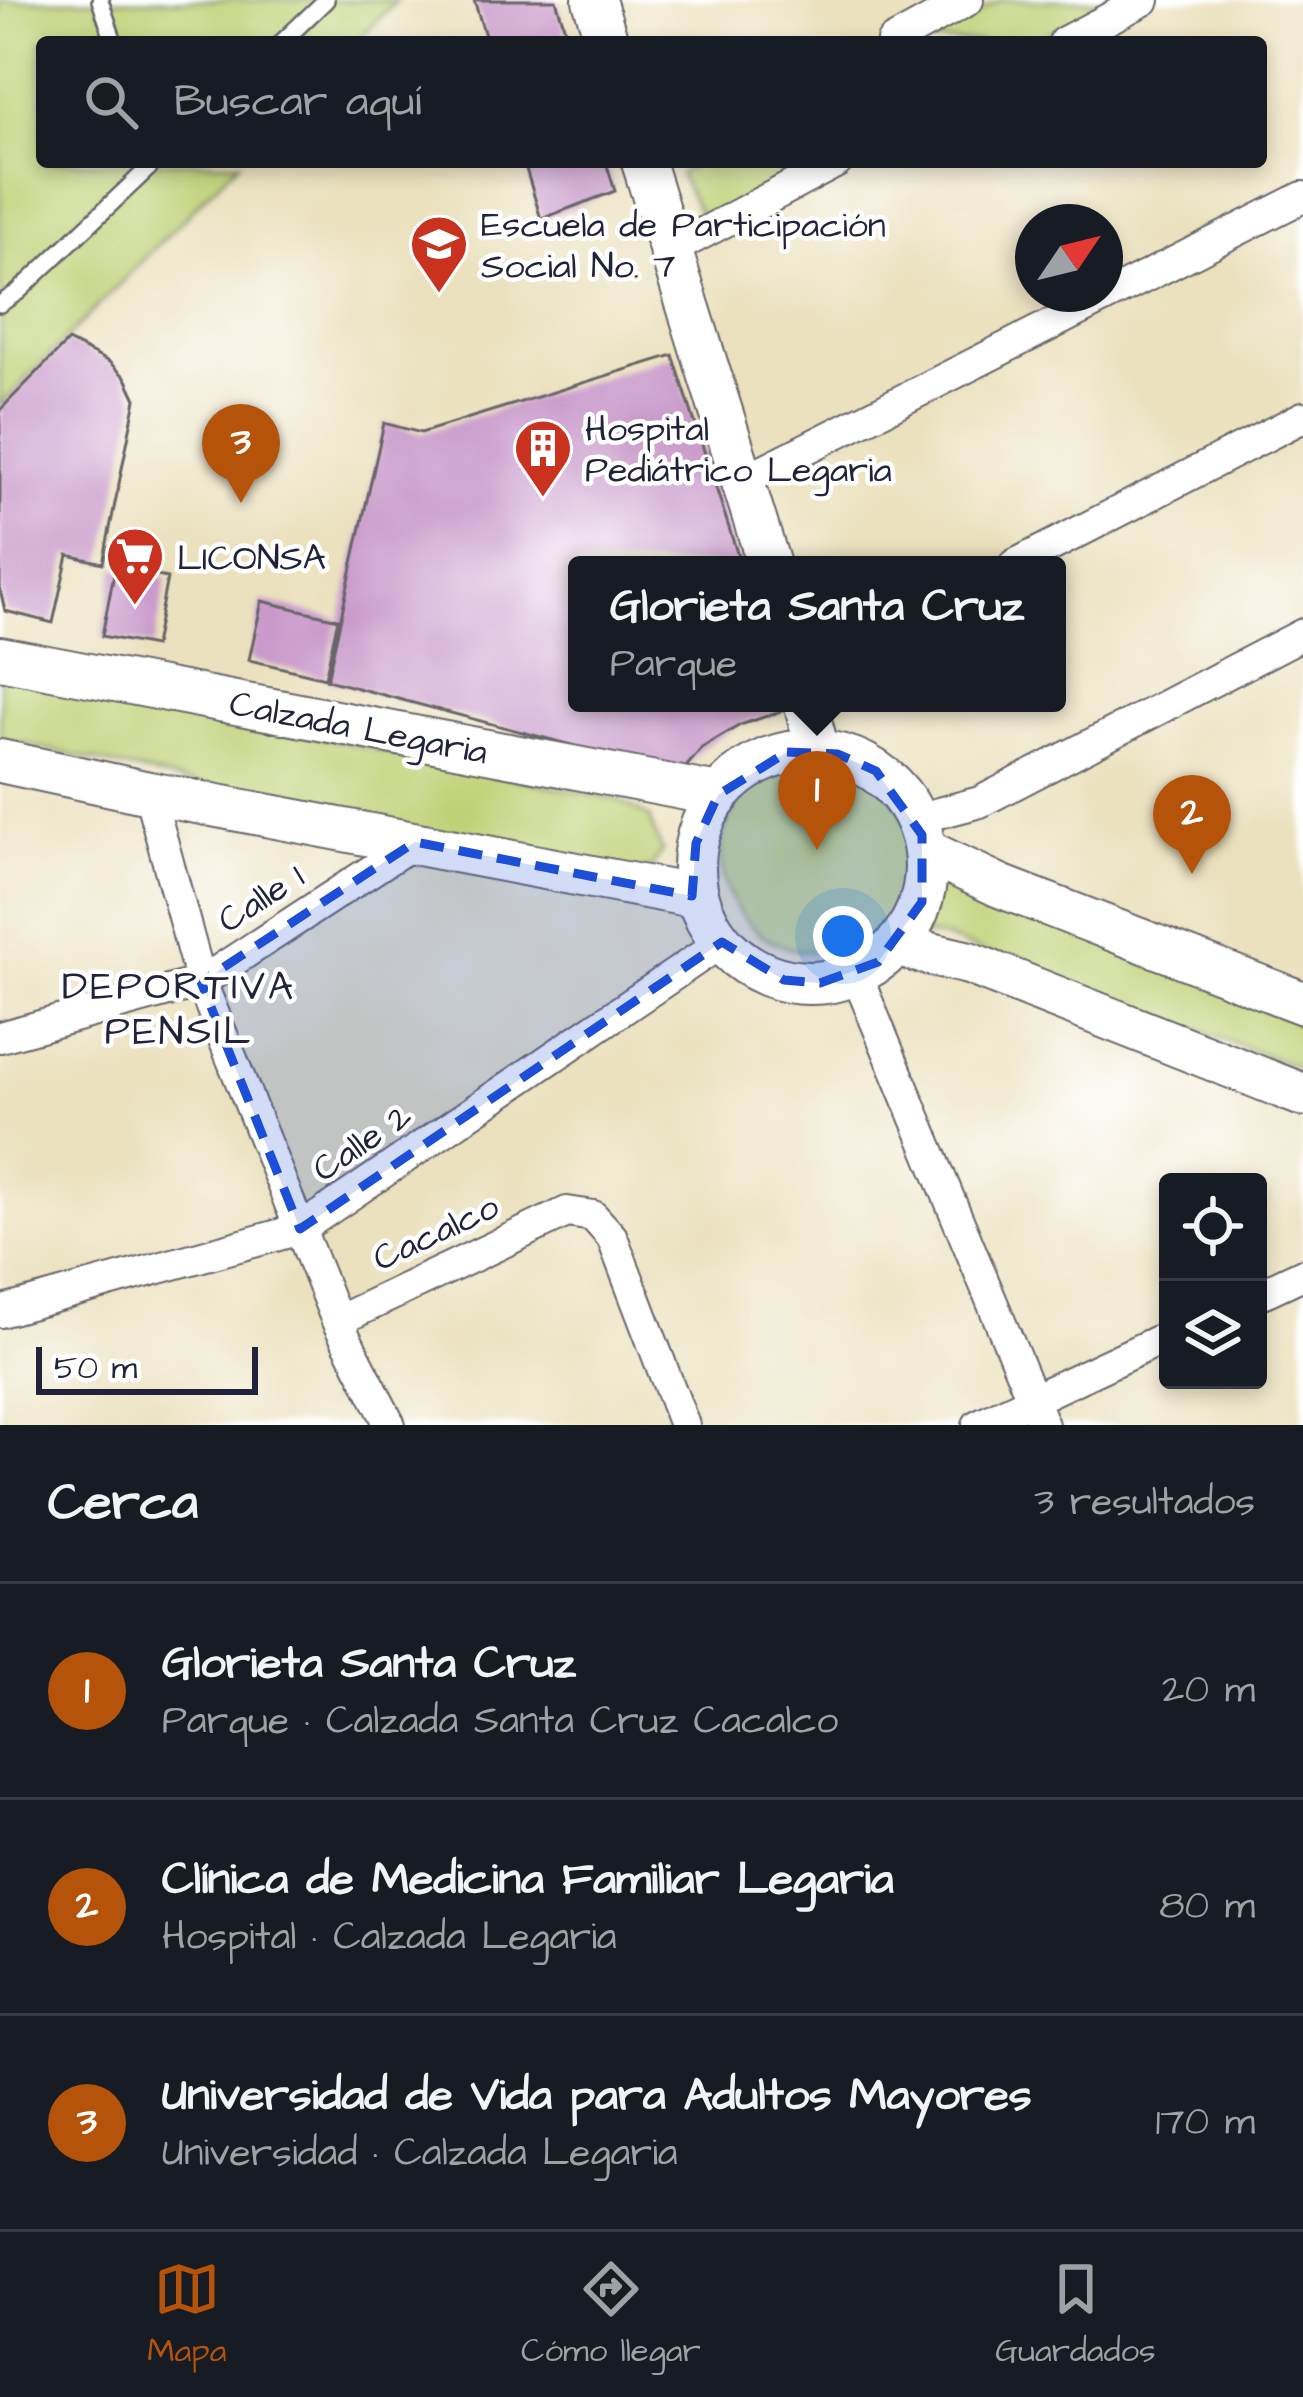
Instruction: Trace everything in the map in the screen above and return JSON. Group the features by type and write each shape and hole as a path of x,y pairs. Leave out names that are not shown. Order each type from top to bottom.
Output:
{"main road":[{"path":"594,0 605,36"},
{"path":"655,168 670,250 767,556"},
{"name":"Calzada Legaria","path":"0,658 718,795"},
{"path":"804,731 876,771 906,800 921,835 922,902 897,946 856,974 820,983 784,980 750,966 722,942 698,897 696,844 718,795 748,767 804,731"},
{"path":"0,761 149,794 698,897"},
{"path":"921,835 983,879 1303,1003"},
{"path":"897,946 969,963 1303,1095"}],"street":[{"path":"903,36 968,0"},
{"path":"1075,36 1144,0"},
{"path":"670,250 826,168"},
{"path":"744,480 1303,196"},
{"path":"1032,556 1303,417"},
{"path":"921,835 1303,634"},
{"path":"149,794 201,982 337,1321 390,1425"},
{"name":"Calle 1","path":"0,1037 201,982 415,842"},
{"name":"Calle 2","path":"0,1312 300,1229 722,942"},
{"path":"856,974 1038,1412"},
{"name":"Cacalco","path":"337,1321 566,1212 593,1216 612,1237 684,1425"},
{"path":"1267,1291 1303,1274"},
{"path":"978,1425 1038,1412 1159,1341"}],"lane":[{"path":"100,0 112,36"},
{"path":"287,36 326,0"},
{"path":"0,304 148,168"}],"highlighted area":[{"path":"787,752 838,754 876,771 922,835 922,902 878,962 820,983 784,980 722,942 300,1229 201,982 415,842 692,896 696,843 718,795"}],"green space":[{"path":"0,0 397,0 362,36 36,36 36,168 233,168 0,406"},
{"path":"1001,0 1109,0 1044,36 934,36"},
{"path":"690,168 805,168 705,223 679,174"},
{"path":"0,664 617,800 649,817 662,851 641,875 610,883 0,738"},
{"path":"817,760 854,767 885,788 906,819 913,856 906,893 885,924 854,945 817,952 780,945 749,924 728,893 721,856 728,819 749,788 780,767"},
{"path":"939,871 1303,1016 1303,1069 945,938 916,933 929,914"}],"building":[{"path":"474,0 556,0 567,36 485,36"},
{"path":"526,168 608,168 615,191 541,219"},
{"path":"68,341 109,362 126,378 136,399 103,563 68,555 53,623 5,611 0,589 0,410"},
{"name":"Hospital Pediátrico Legaria","path":"673,355 738,556 568,556 568,712 779,712 740,725 702,748 680,774 327,680 384,423 421,433"},
{"name":"LICONSA","path":"115,568 167,578 154,646 102,636"},
{"path":"262,601 338,619 325,678 249,660"}],"place":[{"name":"Escuela de Participación Social No. 7","path":"439,295"},
{"name":"Hospital Pediátrico Legaria","path":"543,499"},
{"name":"Universidad de Vida para Adultos Mayores","path":"241,503"},
{"name":"LICONSA","path":"135,607"},
{"name":"Glorieta Santa Cruz","path":"817,850"},
{"name":"Clínica de Medicina Familiar Legaria","path":"1192,874"}],"district":[{"name":"DEPORTIVA PENSIL","path":"179,1008"}]}
